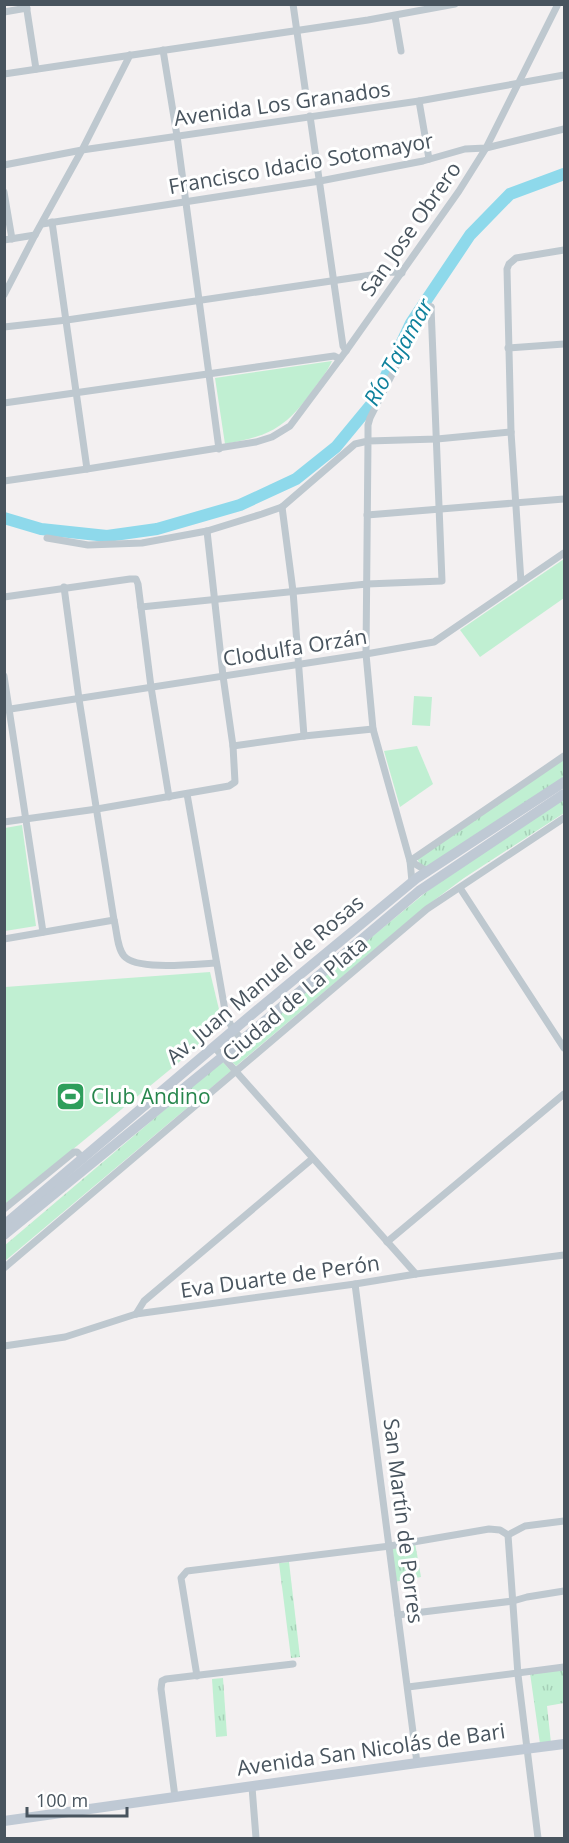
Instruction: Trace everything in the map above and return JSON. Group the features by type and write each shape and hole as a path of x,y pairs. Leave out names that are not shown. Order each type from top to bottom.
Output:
{"main road":[{"name":"Av. Juan Manuel de Rosas","path":"4,1235 218,1052 234,1030 412,882 564,782"},
{"name":"Av. Juan Manuel de Rosas","path":"4,1225 218,1052 242,1039 419,891 564,794"},
{"name":"Avenida San Nicolás de Bari","path":"4,1821 564,1744"}],"street":[{"path":"293,4 306,95"},
{"path":"400,4 398,16 401,51"},
{"path":"4,74 398,16 455,4"},
{"name":"San Jose Obrero","path":"4,481 256,442 272,437 290,426 459,191 486,148 558,4"},
{"path":"4,12 27,6 36,69"},
{"path":"164,50 219,449"},
{"path":"4,295 130,55"},
{"name":"Avenida Los Granados","path":"4,165 82,150 419,101 564,75"},
{"path":"419,101 429,159"},
{"path":"310,116 343,346 346,351"},
{"name":"Francisco Idacio Sotomayor","path":"42,224 320,181 429,159 465,149 486,148 564,129"},
{"path":"4,192 8,239 35,235"},
{"path":"52,222 87,469"},
{"path":"521,582 511,432 507,269 516,258 564,250"},
{"path":"4,327 67,320 392,272 402,273"},
{"path":"141,607 367,584 442,581 431,307 418,323 368,425 367,584 366,654 373,729 410,861 412,882"},
{"path":"508,348 564,344"},
{"path":"4,403 334,356 340,359"},
{"path":"47,538 88,545 112,545 142,543 207,531 282,507 355,444 368,441 437,439 511,432"},
{"path":"367,515 564,499"},
{"path":"282,507 293,591 304,736"},
{"path":"4,822 187,794 229,786 235,782 233,746 207,531"},
{"name":"Clodulfa Orzán","path":"7,710 434,642 564,553"},
{"path":"4,597 63,587 136,579 169,796"},
{"path":"63,587 114,920 121,950 125,957 133,963 145,965 216,963"},
{"path":"4,676 7,710 42,932"},
{"path":"233,746 373,729"},
{"path":"410,861 564,756"},
{"path":"187,794 226,1016 242,1039"},
{"name":"Ciudad de La Plata","path":"4,1268 427,909 564,818"},
{"path":"410,861 427,871"},
{"path":"460,888 564,1048"},
{"path":"4,939 114,920"},
{"path":"218,1052 416,1274"},
{"path":"387,1242 564,1094"},
{"path":"4,1209 74,1152 84,1159"},
{"path":"136,1314 144,1301 312,1159"},
{"name":"Eva Duarte de Perón","path":"4,1346 65,1337 136,1314 564,1255"},
{"name":"San Martín de Porres","path":"355,1284 417,1763"},
{"path":"508,1535 525,1526 564,1521"},
{"path":"197,1676 182,1578 187,1571 390,1546 489,1529 500,1530 508,1535"},
{"path":"508,1535 518,1673 538,1839"},
{"path":"398,1615 513,1601 564,1591"},
{"path":"175,1797 162,1681 293,1664"},
{"path":"408,1687 564,1667"},
{"path":"252,1786 256,1839"}],"green space":[{"path":"332,361 311,393 284,423 253,438 225,444 215,378"},
{"path":"564,559 564,598 480,657 460,630"},
{"path":"414,696 432,697 430,726 412,725"},
{"path":"417,746 433,784 400,807 384,751"},
{"path":"564,759 564,777 426,868 420,865 416,856"},
{"path":"564,799 564,813 464,878 425,907 236,1066 227,1056 430,889"},
{"path":"22,825 36,926 5,931 5,828"},
{"name":"Club Andino","path":"210,972 223,1026 5,1205 5,987"},
{"path":"222,1061 231,1071 5,1261 4,1246"},
{"path":"415,1543 421,1577 394,1582 390,1546"},
{"path":"289,1562 300,1657 291,1658 279,1563"},
{"path":"564,1669 564,1703 547,1706 551,1743 540,1744 530,1673"},
{"path":"223,1678 227,1736 216,1737 212,1679"}],"waterway":[{"name":"Río Tajamar","path":"4,518 41,529 107,536 157,529 240,505 296,479 336,447 374,401 411,323 470,235 510,194 564,174"}],"place":[{"name":"Club Andino","path":"70,1097"}]}
